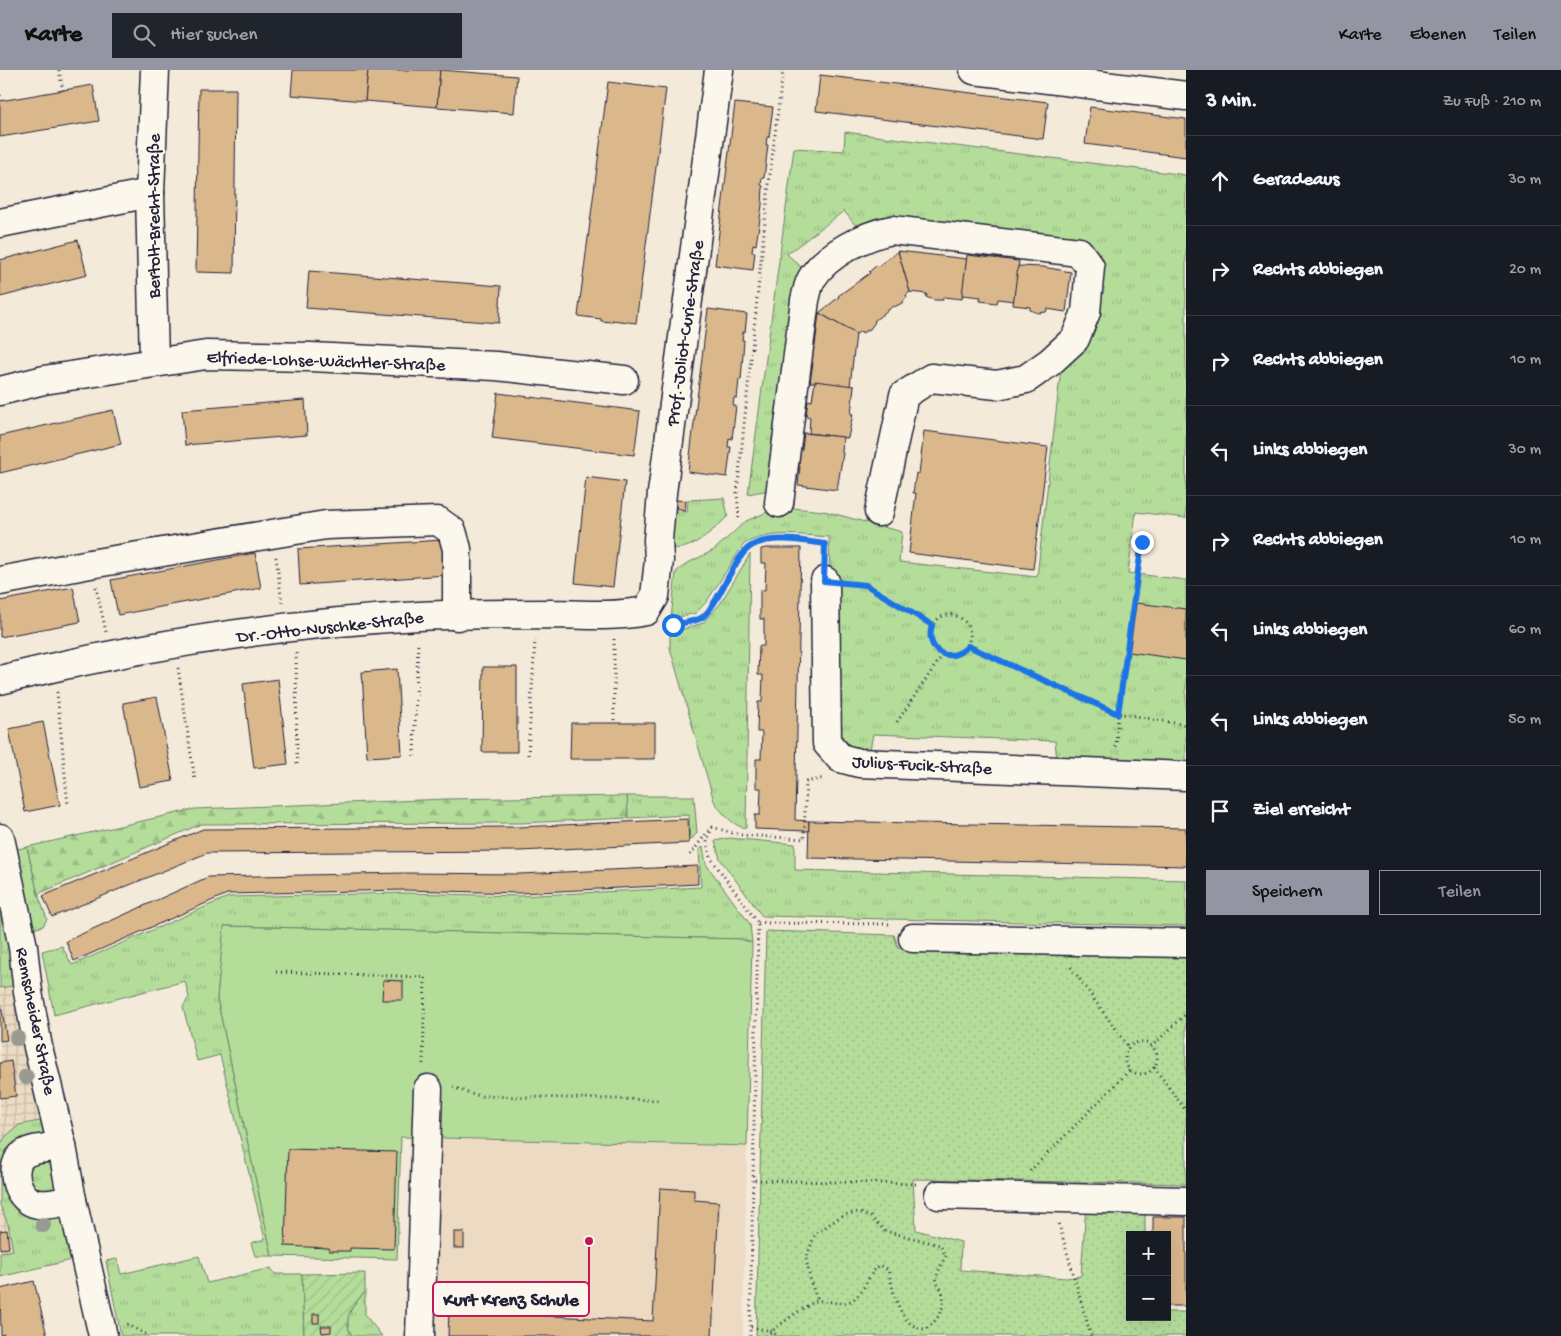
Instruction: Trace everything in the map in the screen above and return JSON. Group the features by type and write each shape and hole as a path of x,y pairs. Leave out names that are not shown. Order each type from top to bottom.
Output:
{"street":[{"name":"Bertolt-Brecht-Straße","path":"154,362 150,193 155,70"},
{"name":"Prof.-Joliot-Curie-Straße","path":"655,596 659,560 658,540 662,493 719,70"},
{"path":"974,70 1186,96"},
{"path":"0,223 150,193"},
{"path":"779,503 805,300 811,279 824,263 856,242 876,233 892,230 1079,252 1090,267 1086,312 1075,339 1050,362 1026,379 997,385 931,378 904,395 879,512"},
{"name":"Elfriede-Lohse-Wächtler-Straße","path":"0,391 44,380 206,355 311,357 496,366 624,380"},
{"path":"0,582 90,564 326,525 438,521 452,531 457,549 457,616"},
{"name":"Julius-Fucik-Straße","path":"824,581 827,744 840,758 859,763 1186,776"},
{"name":"Dr.-Otto-Nuschke-Straße","path":"0,680 54,666 174,643 290,628 419,616 614,615 646,611 655,596"},
{"name":"Remscheider Straße","path":"0,838 23,947 28,992 38,1047 62,1146 72,1200 103,1336"},
{"path":"913,938 1186,943"},
{"path":"420,1336 431,1076"},
{"path":"62,1146 23,1155 17,1166 17,1184 20,1193 34,1203 53,1204 72,1200"},
{"path":"939,1195 1186,1201"}],"path":[{"path":"59,70 63,90"},
{"path":"739,518 737,493 770,174 783,70"},
{"path":"0,95 1,100"},
{"path":"273,533 290,628 297,765"},
{"path":"659,633 673,625 702,618 716,600 746,549 755,544 784,538 825,544 824,581 866,585 932,625"},
{"path":"1115,773 1118,714 1142,542"},
{"path":"90,564 111,655"},
{"path":"528,755 536,614"},
{"path":"948,614 960,617 969,626 971,633 968,646 957,654 943,654 937,651 930,639 932,625 942,616 948,614"},
{"path":"614,615 614,720"},
{"path":"414,756 419,616"},
{"path":"174,643 194,781"},
{"path":"968,646 1118,714 1186,725"},
{"path":"897,722 943,654"},
{"path":"54,666 68,806"},
{"path":"712,827 740,835 804,839 806,782 826,778 834,753"},
{"path":"690,855 712,827"},
{"path":"712,827 707,841 710,857 758,923 750,1336"},
{"path":"758,923 908,924 913,938"},
{"path":"1052,941 1129,1048"},
{"path":"276,972 425,977 431,1076 456,1089 482,1096 660,1100"},
{"path":"1152,1047 1186,1014"},
{"path":"1137,1042 1152,1047 1156,1056 1154,1067 1147,1073 1138,1074 1130,1070 1125,1064 1125,1055 1129,1048 1137,1042"},
{"path":"1154,1067 1186,1111"},
{"path":"1004,1196 1130,1070"},
{"path":"754,1180 925,1184 939,1195"},
{"path":"1052,1198 1091,1336"},
{"path":"766,1336 818,1301 847,1303 860,1295 872,1271 880,1266 888,1270 901,1313 919,1329 927,1329 940,1314 944,1303 942,1290 937,1283 936,1277 946,1255 940,1245 885,1231 871,1217 858,1212 843,1215 815,1234 806,1259 811,1283 818,1301"},
{"path":"751,1327 771,1331 778,1336"}],"shaded area":[{"path":"18,985 44,1120 0,1146 0,988"},
{"path":"435,1139 747,1146 743,1336 430,1336"},
{"path":"0,1205 8,1224 13,1250 0,1252"}],"green space":[{"path":"845,132 1186,175 1186,518 1136,512 1128,573 1186,580 1186,763 1057,760 1055,741 873,734 870,750 852,748 836,729 833,715 829,537 785,534 764,537 744,544 707,601 696,613 671,619 676,572 688,563 714,550 746,521 770,511 792,508 824,511 902,532 899,562 1037,577 1062,360 1096,259 1096,250 1086,244 894,219 874,219 856,226 844,211 787,254 802,268 774,489 748,494 794,148 844,151"},
{"path":"724,498 728,516 717,527 701,539 684,548 669,546 669,510 687,512 688,500"},
{"path":"750,554 746,828 732,822 714,801 670,648 670,633 703,623 720,604"},
{"path":"627,796 694,796 697,833 690,841 689,815 628,818"},
{"path":"627,796 628,818 520,823 201,824 38,894 27,847 195,809 446,799"},
{"path":"729,838 795,844 795,870 1186,880 1186,926 762,916 720,859 715,841"},
{"path":"27,847 38,894 47,919 43,926 34,929 17,849"},
{"path":"703,847 706,864 750,924 752,943 741,939 225,926 217,998 272,1256 255,1256 251,1243 265,1239 220,1055 197,1061 183,1007 189,997 185,981 54,1015 42,951 62,946 72,965 228,897 404,893 519,896 701,887 699,850"},
{"path":"0,893 18,985 0,988"},
{"path":"224,926 741,939 752,943 747,1146 401,1137 397,1259 272,1256 217,998"},
{"path":"766,931 894,935 898,947 1186,950 1186,1184 913,1179 916,1230 961,1242 960,1270 1066,1278 1081,1276 1086,1206 1145,1208 1145,1231 1126,1231 1126,1321 1171,1321 1171,1312 1186,1312 1186,1336 756,1336"},
{"path":"44,1120 48,1137 9,1175 63,1209 76,1259 0,1277 0,1252 13,1250 8,1224 0,1205 0,1146 5,1137 19,1125"},
{"path":"33,1161 52,1161 56,1188 50,1192 37,1193 25,1172"},
{"path":"199,1256 207,1283 271,1268 275,1274 302,1274 304,1336 121,1336 106,1261 117,1259 121,1274"},
{"path":"365,1273 365,1292 356,1302 348,1318 352,1336 304,1336 302,1274"},
{"path":"365,1292 365,1315 382,1336 352,1336 349,1329 348,1318 350,1312"}],"building":[{"path":"293,70 368,70 365,101 291,95"},
{"path":"368,70 440,70 437,107 365,101"},
{"path":"440,70 517,76 514,113 437,107"},
{"path":"820,75 1048,102 1043,139 816,111"},
{"path":"608,82 666,89 636,323 612,320 612,322 601,321 601,319 578,316"},
{"path":"93,85 99,121 0,137 0,101"},
{"path":"199,89 236,89 234,273 196,272"},
{"path":"735,103 773,107 769,137 767,137 766,145 768,145 764,178 762,178 761,185 763,186 762,205 756,245 753,244 752,252 755,252 753,270 715,265"},
{"path":"1090,107 1186,119 1186,157 1085,144"},
{"path":"78,240 87,275 0,297 0,260"},
{"path":"898,251 910,292 902,303 893,306 874,321 870,329 856,334 819,313 838,296 870,273 877,265"},
{"path":"898,251 967,259 962,299 943,297 943,300 934,300 926,297 927,294 910,292"},
{"path":"967,255 1019,261 1014,301 998,299 997,303 980,301 981,297 962,295"},
{"path":"1018,266 1043,267 1071,272 1066,312 1047,309 1046,312 1038,313 1030,310 1030,307 1013,305"},
{"path":"309,271 501,286 499,323 306,308"},
{"path":"708,309 747,314 742,340 744,340 741,380 739,379 737,399 734,398 733,406 736,406 732,439 729,438 728,447 731,447 727,477 688,472"},
{"path":"819,313 856,334 850,386 810,382 813,363 810,363 812,346 815,346"},
{"path":"815,381 854,386 851,414 853,414 848,438 809,433 810,417 806,416 808,400 812,401"},
{"path":"498,393 640,411 634,455 492,438"},
{"path":"305,400 307,435 185,445 182,410"},
{"path":"113,410 121,444 0,473 0,436"},
{"path":"924,431 1048,447 1033,569 909,553 916,493 913,493 916,473 919,474"},
{"path":"804,433 843,437 843,453 837,490 798,485 800,466 798,466 796,457 800,449 802,449"},
{"path":"586,477 625,482 613,587 575,583"},
{"path":"676,500 686,501 685,510 676,508"},
{"path":"443,540 446,575 300,585 298,549"},
{"path":"801,548 795,820 809,821 809,831 755,829 755,815 760,815 761,788 756,788 756,759 761,759 762,732 757,732 758,702 762,702 763,675 758,675 759,646 764,646 764,619 760,619 760,590 765,590 766,563 761,563 761,549"},
{"path":"255,553 261,588 118,615 111,580"},
{"path":"73,587 80,622 0,637 0,601"},
{"path":"1136,603 1186,609 1186,660 1129,652"},
{"path":"483,667 517,667 517,752 482,752"},
{"path":"397,669 402,755 367,757 362,672"},
{"path":"278,679 288,764 254,768 243,684"},
{"path":"157,697 173,781 139,787 123,703"},
{"path":"43,722 60,805 25,812 9,729"},
{"path":"571,723 655,723 655,759 570,759"},
{"path":"688,819 689,843 519,851 207,853 52,917 43,896 203,829 519,827"},
{"path":"809,821 1186,828 1186,866 808,858"},
{"path":"698,866 698,884 519,893 404,890 227,894 74,961 66,941 208,877 404,873 520,874"},
{"path":"383,980 403,981 403,1000 382,1000"},
{"path":"0,1005 7,1040 0,1041"},
{"path":"11,1061 16,1096 0,1098 0,1063"},
{"path":"288,1149 397,1152 394,1249 350,1248 350,1251 329,1251 329,1248 285,1246"},
{"path":"660,1188 694,1190 694,1200 719,1202 712,1336 448,1336 449,1311 653,1321"},
{"path":"1153,1217 1186,1217 1186,1306 1171,1306 1171,1231 1153,1231"},
{"path":"7,1230 9,1248 0,1249 0,1231"},
{"path":"454,1232 464,1232 464,1248 454,1248"},
{"path":"34,1281 47,1336 1,1335 0,1289"},
{"path":"313,1314 319,1314 319,1323 313,1323"},
{"path":"321,1326 331,1326 331,1332 322,1333"}],"place":[{"name":"Kurt Krenz Schule","path":"589,1241"}],"route":[{"path":"673,625 702,618 716,600 746,549 755,544 784,538 825,544 824,581 866,585 932,625 930,639 937,651 950,656 963,651 968,646 1118,714 1142,542"}]}
